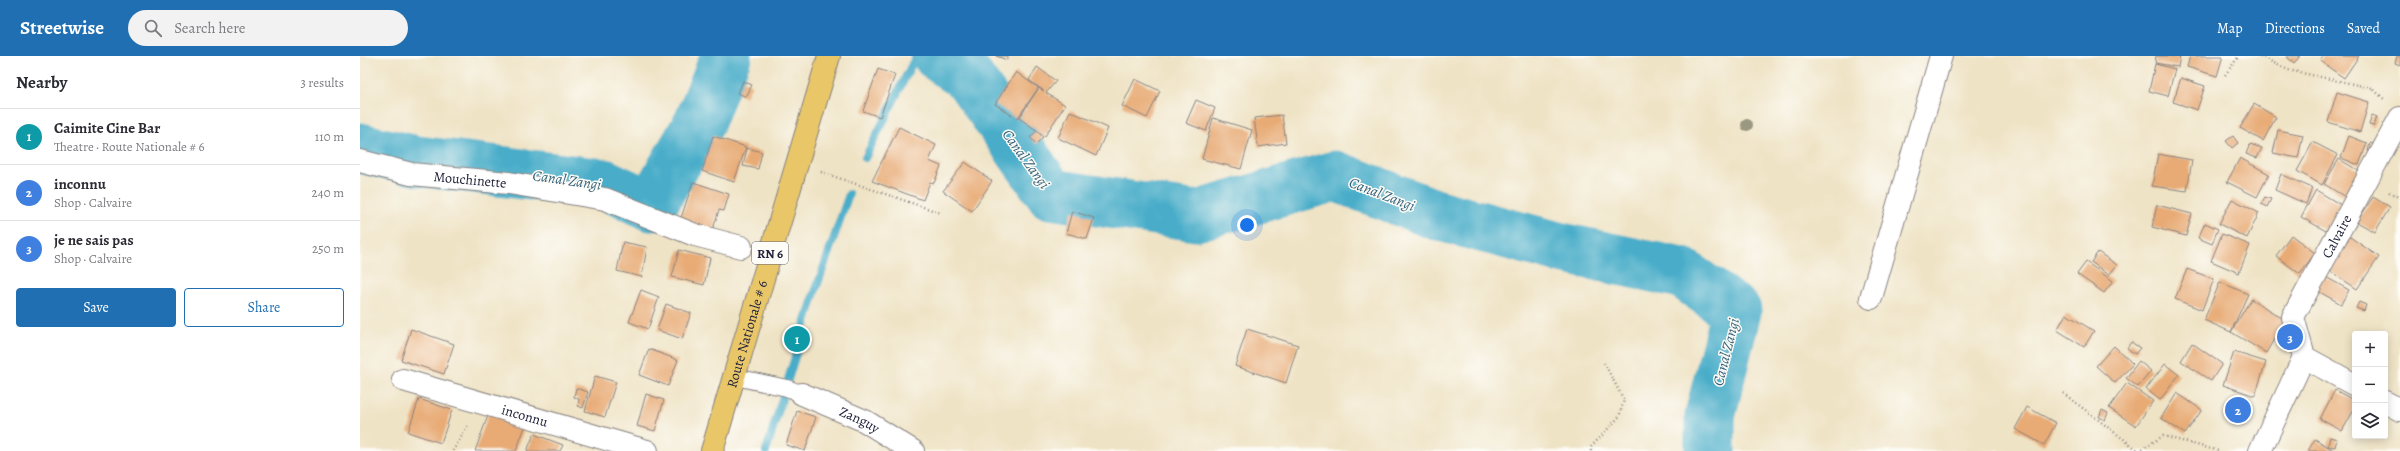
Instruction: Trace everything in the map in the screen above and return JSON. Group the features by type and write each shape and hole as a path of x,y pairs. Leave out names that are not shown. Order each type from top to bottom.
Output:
{"main road":[{"name":"Route Nationale # 6","path":"712,451 735,377 769,254 798,164 828,56"}],"street":[{"path":"1871,298 1941,56"},
{"name":"Calvaire","path":"2304,357 2293,317 2400,118"},
{"name":"Mouchinette","path":"360,161 411,174 509,182 605,199 695,235 741,247"},
{"path":"2260,451 2304,357 2352,383"},
{"name":"inconnu","path":"403,380 647,451"},
{"name":"Zanguy","path":"790,390 865,420 913,451"},
{"path":"2387,403 2400,410"}],"lane":[{"path":"735,377 790,390"}],"path":[{"path":"2225,75 2239,56"},
{"path":"2260,56 2288,70 2372,88 2400,118"},
{"path":"798,164 941,213"},
{"path":"1591,451 1591,447 1619,417 1624,400 1604,364"},
{"path":"2063,393 2139,451 2163,436 2219,451"}],"building":[{"path":"996,56 1008,56 1007,60"},
{"path":"2156,56 2180,56 2178,67 2155,63"},
{"path":"2190,56 2223,56 2217,76 2187,67"},
{"path":"2286,56 2300,56 2294,63"},
{"path":"2323,56 2359,56 2344,78 2320,61"},
{"path":"2397,56 2400,56 2400,65 2395,63"},
{"path":"2155,64 2175,69 2168,96 2149,91"},
{"path":"1037,67 1056,81 1046,93 1065,105 1045,136 1019,118 1039,88 1044,91 1029,80"},
{"path":"878,69 895,75 880,117 863,111"},
{"path":"1016,72 1038,88 1017,119 995,104"},
{"path":"2181,78 2205,86 2197,110 2173,102"},
{"path":"1135,79 1160,91 1147,118 1122,106"},
{"path":"743,81 752,85 746,97 738,93"},
{"path":"2337,92 2369,102 2360,132 2328,122"},
{"path":"1196,100 1215,108 1206,131 1186,123"},
{"path":"2254,104 2276,117 2263,141 2240,128"},
{"path":"1070,111 1108,128 1096,156 1058,138"},
{"path":"1282,115 1286,143 1258,147 1254,118"},
{"path":"2372,115 2377,117 2374,126 2369,125"},
{"path":"1213,118 1252,130 1241,169 1202,159"},
{"path":"899,127 936,145 929,161 941,166 934,183 930,182 923,200 872,181"},
{"path":"2278,130 2303,135 2298,158 2273,153"},
{"path":"1037,131 1043,137 1036,144 1030,137"},
{"path":"713,136 746,147 734,182 702,171"},
{"path":"2233,136 2238,143 2232,148 2226,141"},
{"path":"2349,136 2367,143 2359,165 2341,158"},
{"path":"2313,142 2338,155 2322,185 2297,171"},
{"path":"2370,143 2377,145 2375,153 2368,151"},
{"path":"2250,144 2262,148 2257,158 2246,154"},
{"path":"747,148 762,152 758,169 743,166"},
{"path":"2158,154 2192,160 2187,191 2152,186"},
{"path":"2240,158 2269,174 2257,197 2227,182"},
{"path":"2339,159 2362,173 2347,198 2324,184"},
{"path":"965,162 992,181 972,211 943,191"},
{"path":"2281,174 2312,188 2306,204 2275,190"},
{"path":"693,182 729,194 724,211 719,210 713,229 681,218"},
{"path":"2316,190 2341,205 2326,231 2301,217"},
{"path":"2265,197 2271,199 2267,207 2261,204"},
{"path":"2373,197 2390,207 2375,232 2357,222"},
{"path":"2232,199 2259,213 2247,238 2219,224"},
{"path":"2157,205 2192,214 2186,236 2152,227"},
{"path":"1072,211 1094,218 1087,239 1066,233"},
{"path":"2205,223 2218,229 2212,244 2198,238"},
{"path":"2222,234 2250,245 2239,273 2211,261"},
{"path":"2291,235 2315,253 2300,274 2276,256"},
{"path":"2350,237 2379,257 2357,289 2327,269"},
{"path":"623,242 647,247 642,277 617,271"},
{"path":"679,250 710,258 704,285 672,277"},
{"path":"2098,252 2117,265 2109,275 2091,262"},
{"path":"2086,262 2113,281 2104,293 2077,274"},
{"path":"2187,269 2214,279 2202,310 2175,299"},
{"path":"2324,276 2349,290 2341,304 2316,290"},
{"path":"2220,282 2248,294 2231,332 2204,320"},
{"path":"641,290 659,297 648,329 629,322"},
{"path":"2251,299 2285,320 2266,353 2231,332"},
{"path":"2359,302 2366,305 2364,311 2356,308"},
{"path":"666,304 691,313 682,339 657,330"},
{"path":"2066,314 2094,331 2084,347 2057,330"},
{"path":"411,329 454,344 444,374 401,360"},
{"path":"1247,329 1298,345 1286,383 1235,366"},
{"path":"2131,342 2140,348 2135,354 2127,348"},
{"path":"2192,343 2222,364 2211,381 2181,361"},
{"path":"2114,346 2133,364 2115,383 2096,366"},
{"path":"649,349 678,360 668,386 639,375"},
{"path":"2234,352 2266,362 2255,396 2223,385"},
{"path":"2139,361 2151,371 2138,387 2126,378"},
{"path":"2165,364 2179,375 2160,400 2146,389"},
{"path":"595,376 616,382 605,417 585,411"},
{"path":"2127,383 2153,401 2136,426 2109,408"},
{"path":"576,388 588,392 583,408 578,406 579,399 574,397"},
{"path":"2335,390 2352,399 2352,413 2342,431 2320,419"},
{"path":"2177,393 2202,410 2185,434 2161,418"},
{"path":"646,394 664,400 655,431 637,426"},
{"path":"419,399 452,410 441,443 408,432"},
{"path":"2027,407 2056,423 2044,445 2015,429"},
{"path":"2102,410 2108,413 2105,420 2099,417"},
{"path":"797,411 816,417 805,451 786,445"},
{"path":"489,413 525,427 516,451 475,451"},
{"path":"534,434 563,445 560,451 527,451"},
{"path":"2330,437 2337,439 2335,447 2328,446"},
{"path":"2315,439 2335,451 2308,451"}],"waterway":[{"name":"Canal Zangi","path":"360,148 417,161 604,184 651,206 699,123 726,56"},
{"path":"865,158 916,56"},
{"name":"Canal Zangi","path":"938,56 969,78 1051,194 1196,216 1335,176 1437,215 1561,248 1682,273 1736,311 1710,416 1710,451"},
{"path":"766,451 814,295 849,194"}],"place":[{"name":"je ne sais pas","path":"2290,337"},
{"name":"Caimite Cine Bar","path":"797,339"},
{"name":"inconnu","path":"2238,410"}]}
